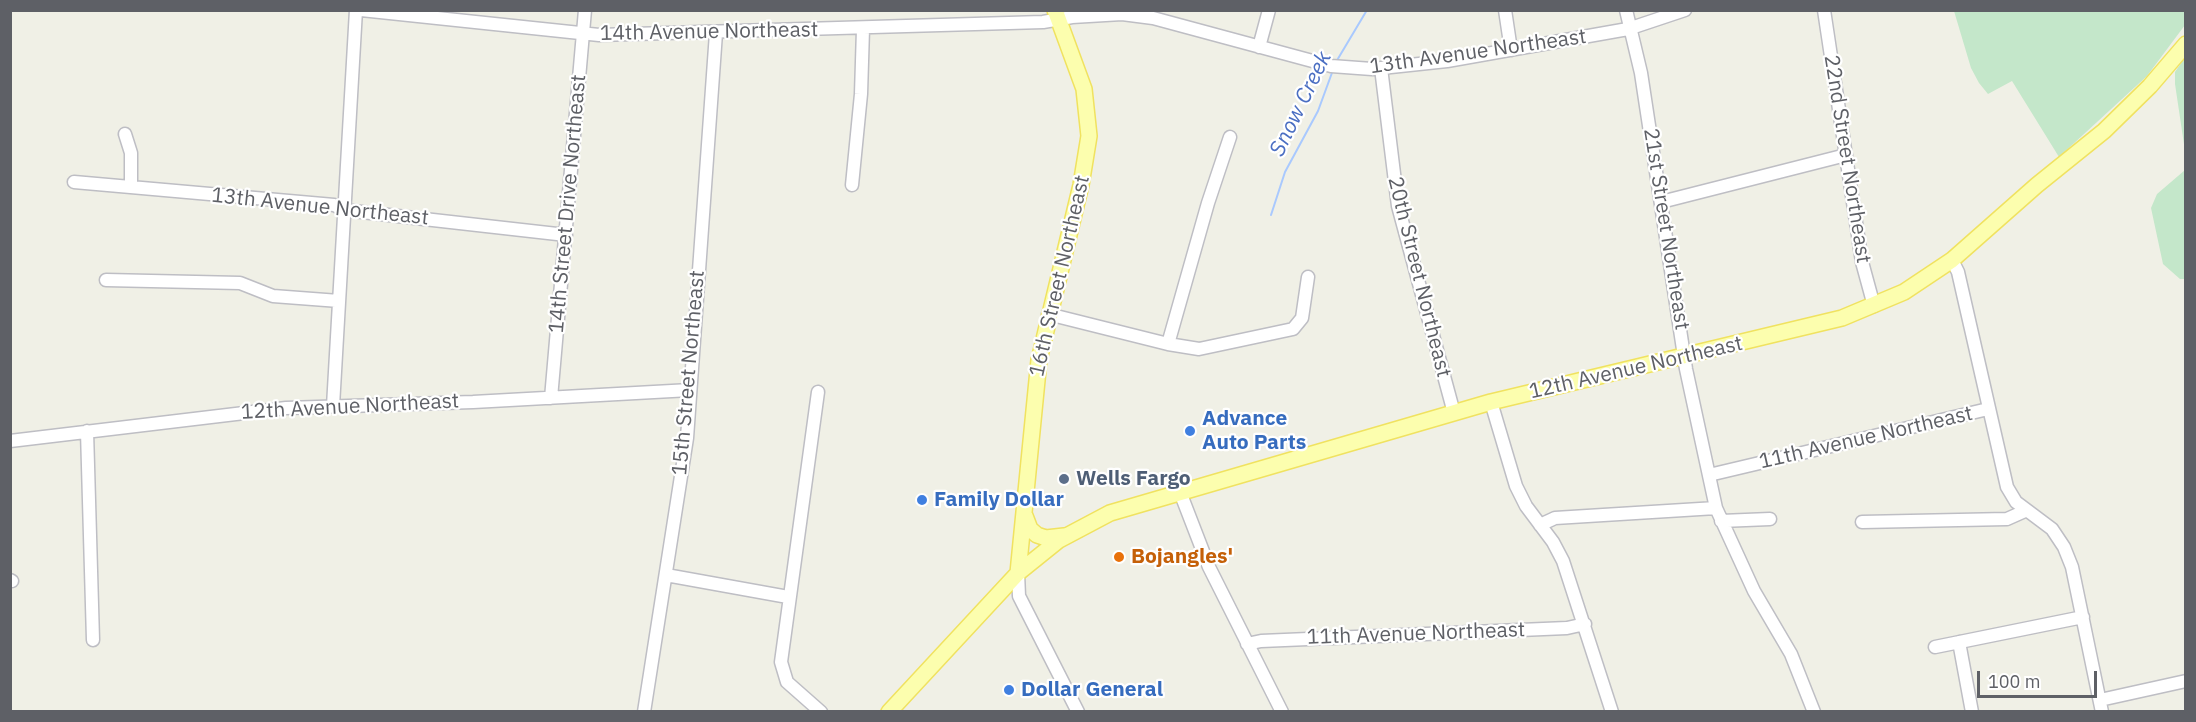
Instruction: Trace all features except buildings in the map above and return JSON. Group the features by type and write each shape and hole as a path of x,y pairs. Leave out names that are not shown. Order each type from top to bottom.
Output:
{"main road":[{"name":"16th Street Northeast","path":"1018,573 1035,392 1048,314 1081,185 1089,136 1084,89 1057,15"},
{"name":"12th Avenue Northeast","path":"1018,573 1068,535 1110,513 1491,402 1820,324 1874,306 1924,280 1952,260 2037,185 2108,128 2150,86 2186,44"},
{"path":"1024,513 1030,529 1037,535 1046,538 1068,535"},
{"path":"889,711 1018,573"}],"street":[{"path":"333,406 356,10"},
{"name":"14th Avenue Northeast","path":"361,10 584,34 716,33 1043,22 1057,15"},
{"name":"14th Street Drive Northeast","path":"551,398 585,10"},
{"path":"1259,46 1269,10"},
{"path":"1505,10 1511,50"},
{"name":"21st Street Northeast","path":"1626,10 1628,29 1641,73 1685,356 1716,508 1754,591 1791,654 1814,711"},
{"name":"13th Avenue Northeast","path":"1057,15 1142,13 1331,66 1381,68 1511,50 1628,29 1685,10"},
{"name":"22nd Street Northeast","path":"1824,10 1862,262 1874,306"},
{"path":"852,185 861,94 863,28"},
{"name":"15th Street Northeast","path":"644,711 687,438 716,33"},
{"name":"20th Street Northeast","path":"1381,68 1398,206 1454,413"},
{"path":"125,135 130,153 130,186"},
{"path":"1168,344 1208,202 1230,137"},
{"path":"1661,202 1846,155"},
{"name":"13th Avenue Northeast","path":"74,183 334,205 344,210 566,235"},
{"path":"1952,260 1958,272 2007,487 2016,502 2025,511 2052,529 2064,547 2083,617 2101,706 2186,681"},
{"path":"1048,314 1168,344 1198,349 1289,331 1299,324 1302,318 1308,277"},
{"path":"106,280 240,283 273,296 339,301"},
{"name":"12th Avenue Northeast","path":"10,441 219,414 333,406 690,390"},
{"path":"818,392 781,670 787,682 821,711"},
{"path":"1491,402 1516,486 1526,506 1563,561 1612,711"},
{"name":"11th Avenue Northeast","path":"1709,475 1988,409"},
{"path":"87,432 93,640"},
{"path":"1180,492 1209,567 1282,711"},
{"path":"1540,525 1555,518 1716,508"},
{"path":"1862,522 2007,519 2025,511"},
{"path":"1721,521 1770,519"},
{"path":"1018,573 1019,596 1078,711"},
{"path":"666,575 789,597"},
{"path":"1935,647 2083,617"},
{"name":"11th Avenue Northeast","path":"1247,644 1272,640 1567,628 1585,624"},
{"path":"1959,642 1972,711"}],"green space":[{"path":"1954,11 2185,11 2185,25 2147,76 2059,157 2012,81 1988,94 1979,83 1971,68"},
{"path":"2185,57 2185,151 2175,72"},
{"path":"2185,170 2186,279 2180,279 2163,264 2151,208 2157,194"}],"waterway":[{"name":"Snow Creek","path":"1336,62 1367,10"},
{"name":"Snow Creek","path":"1271,215 1285,172 1318,111 1333,70"}],"place":[{"name":"Advance Auto Parts","path":"1190,431"},
{"name":"Wells Fargo","path":"1064,479"},
{"name":"Family Dollar","path":"922,500"},
{"name":"Bojangles'","path":"1119,557"},
{"name":"Dollar General","path":"1009,690"}]}
